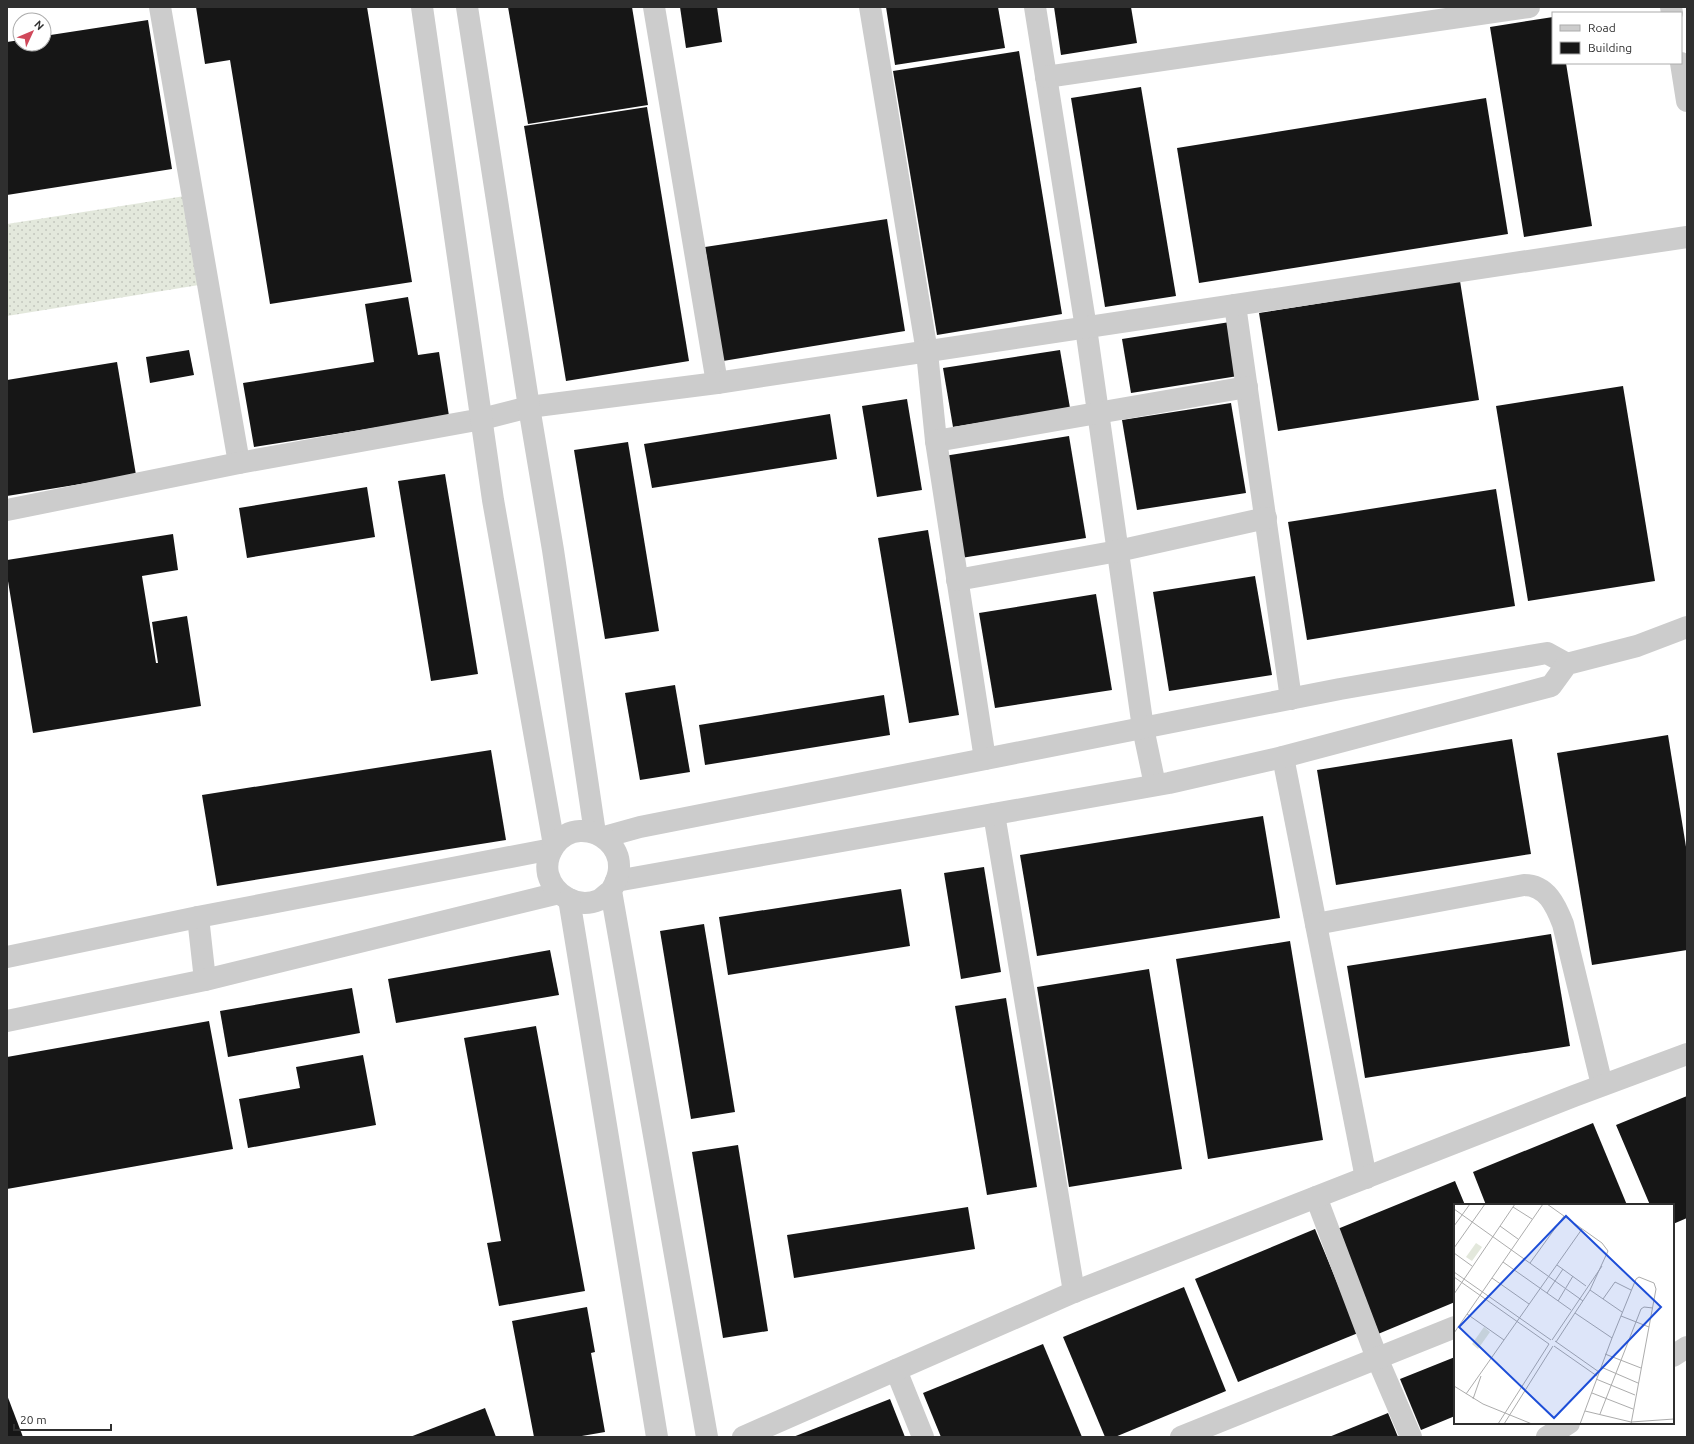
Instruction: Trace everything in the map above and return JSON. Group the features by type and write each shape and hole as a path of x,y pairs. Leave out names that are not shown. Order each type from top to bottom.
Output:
{"street":[{"path":"160,7 239,463"},
{"path":"422,7 495,508 553,847"},
{"path":"467,7 529,407 599,835 613,846 618,857 620,869 614,886 599,900 584,903 564,896 551,884 548,873 548,861 553,847 565,835 580,831 599,835 1291,699 1547,653 1567,664"},
{"path":"654,7 717,383"},
{"path":"870,7 927,352 936,441 985,759"},
{"path":"1035,7 1099,414 1143,728 1155,785"},
{"path":"1046,76 1529,7"},
{"path":"1681,64 1687,101"},
{"path":"7,510 239,463 482,419 529,407 717,383 1687,237"},
{"path":"1235,305 1291,699"},
{"path":"936,441 1099,414 1247,387"},
{"path":"957,580 1118,551 1266,518"},
{"path":"614,886 1155,785 1283,757 1551,686 1567,664 1637,646 1687,627"},
{"path":"1283,757 1366,1178"},
{"path":"994,814 1074,1292"},
{"path":"7,957 198,917 553,847"},
{"path":"1316,924 1524,885 1530,885 1540,889 1556,906 1563,924 1602,1086"},
{"path":"614,886 707,1437"},
{"path":"8,1014 205,980 564,896"},
{"path":"564,896 657,1437"},
{"path":"198,917 205,980"},
{"path":"755,1434 1074,1292 1687,1054"},
{"path":"1316,1197 1377,1358 1411,1437"},
{"path":"1180,1437 1454,1327"},
{"path":"1674,1355 1687,1348"},
{"path":"896,1370 923,1437"},
{"path":"1547,1437 1567,1424"}],"shaded area":[{"path":"185,196 199,285 7,316 7,224"}],"building":[{"path":"196,7 367,7 412,282 270,304 230,60 205,64"},
{"path":"508,7 632,7 648,105 528,124"},
{"path":"680,7 717,7 722,42 686,48"},
{"path":"886,7 998,7 1005,48 895,65"},
{"path":"1054,7 1131,7 1137,43 1061,55"},
{"path":"1552,17 1552,64 1566,64 1592,226 1524,237 1490,27"},
{"path":"148,20 172,169 7,195 7,42 12,41 12,52 52,52 52,35"},
{"path":"1019,51 1062,314 937,335 893,71"},
{"path":"1141,87 1176,296 1105,307 1071,98"},
{"path":"1486,98 1508,234 1199,283 1177,148"},
{"path":"647,107 689,361 566,381 524,126"},
{"path":"887,219 905,331 723,361 705,247"},
{"path":"1460,281 1479,400 1278,431 1259,313"},
{"path":"408,297 418,355 439,352 449,416 254,447 243,383 374,362 365,304"},
{"path":"1230,322 1238,376 1131,393 1122,339"},
{"path":"189,350 194,375 150,383 146,357"},
{"path":"1060,350 1070,408 953,427 943,368"},
{"path":"117,362 136,475 7,496 7,380"},
{"path":"1623,386 1655,581 1528,601 1496,406"},
{"path":"907,399 922,490 877,497 862,406"},
{"path":"1231,403 1246,493 1137,510 1122,420"},
{"path":"830,414 837,459 652,488 644,444"},
{"path":"1069,436 1086,538 961,558 944,456"},
{"path":"628,442 659,631 605,639 574,450"},
{"path":"445,474 478,674 431,681 398,481"},
{"path":"367,487 375,537 247,558 239,508"},
{"path":"1496,489 1515,606 1307,640 1288,522"},
{"path":"928,530 959,715 909,723 878,538"},
{"path":"173,534 178,570 142,576 156,663 158,663 152,622 187,616 201,706 33,733 7,575 7,560"},
{"path":"1255,576 1272,675 1169,691 1153,592"},
{"path":"1096,594 1112,690 995,708 979,613"},
{"path":"675,685 690,772 640,780 625,693"},
{"path":"884,695 890,735 705,765 699,725"},
{"path":"1668,735 1687,853 1687,950 1592,965 1557,753"},
{"path":"1512,739 1531,854 1336,885 1317,770"},
{"path":"491,750 506,840 217,886 202,795"},
{"path":"1263,816 1280,918 1037,956 1020,855"},
{"path":"984,867 1001,972 961,979 944,873"},
{"path":"901,889 910,946 728,975 719,917"},
{"path":"704,924 735,1112 691,1119 660,931"},
{"path":"1551,934 1570,1046 1365,1078 1347,966"},
{"path":"1290,941 1323,1140 1208,1159 1176,959"},
{"path":"550,950 559,995 396,1023 388,979"},
{"path":"1149,969 1182,1169 1069,1187 1037,987"},
{"path":"352,988 360,1033 228,1057 220,1011"},
{"path":"1006,998 1037,1187 987,1195 955,1006"},
{"path":"209,1021 233,1149 7,1189 7,1057"},
{"path":"536,1026 585,1291 499,1306 487,1243 501,1241 464,1038"},
{"path":"363,1055 376,1125 248,1148 239,1099 300,1088 296,1067"},
{"path":"1687,1096 1687,1218 1674,1224 1674,1204 1650,1204 1616,1125"},
{"path":"1593,1123 1627,1204 1486,1204 1473,1172"},
{"path":"738,1145 768,1331 723,1338 692,1152"},
{"path":"1455,1181 1465,1204 1454,1204 1454,1302 1378,1334 1335,1230"},
{"path":"968,1207 975,1249 794,1278 787,1235"},
{"path":"1315,1229 1358,1333 1238,1382 1195,1279"},
{"path":"1184,1287 1226,1391 1115,1437 1105,1437 1063,1337"},
{"path":"587,1307 595,1352 591,1353 605,1432 576,1437 534,1437 512,1321"},
{"path":"1043,1344 1082,1437 941,1437 923,1393"},
{"path":"1454,1357 1454,1416 1421,1430 1400,1379"},
{"path":"7,1395 23,1437 7,1437"},
{"path":"890,1399 905,1437 793,1437"},
{"path":"485,1408 496,1437 410,1437"},
{"path":"1388,1413 1398,1437 1329,1437"}]}
